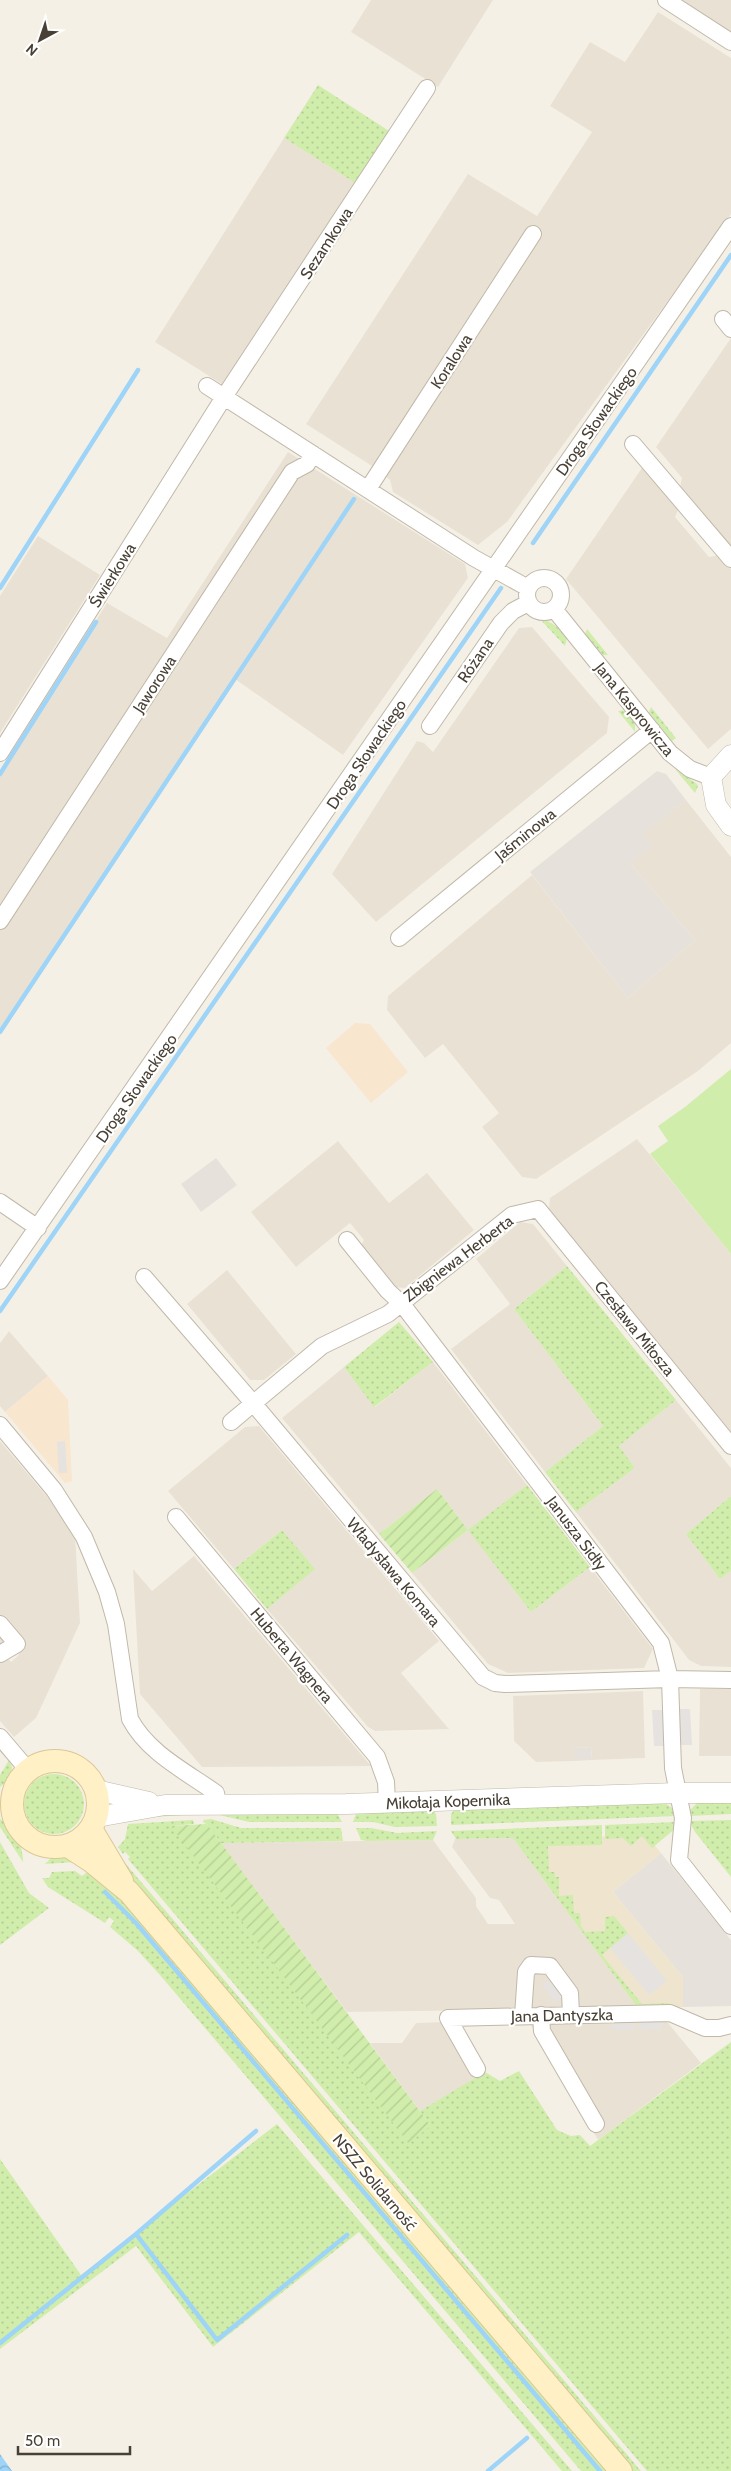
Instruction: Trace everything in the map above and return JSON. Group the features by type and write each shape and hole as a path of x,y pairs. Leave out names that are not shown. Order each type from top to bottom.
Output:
{"main road":[{"path":"68,1846 58,1848 36,1844 22,1833 7,1816 11,1804 7,1792 28,1770 41,1763 54,1761 68,1762 80,1768 90,1778 96,1790 99,1803 94,1823"},
{"name":"Mikołaja Kopernika","path":"68,1846 77,1842 94,1823"},
{"name":"NSZZ Solidarność","path":"94,1823 129,1892"},
{"name":"NSZZ Solidarność","path":"68,1846 91,1861 129,1892 621,2471"}],"street":[{"path":"666,0 731,42"},
{"name":"Sezamkowa","path":"224,397 427,88"},
{"name":"Droga Słowackiego","path":"0,1281 731,226"},
{"name":"Koralowa","path":"368,489 533,234"},
{"path":"207,386 474,558 494,568 528,595 540,612 554,609 561,596 555,582 540,578 528,595"},
{"name":"Świerkowa","path":"0,753 224,397"},
{"path":"633,444 731,559"},
{"name":"Jaworowa","path":"0,920 292,472 307,464 313,454"},
{"name":"Różana","path":"430,726 501,623 528,595"},
{"name":"Jana Kasprowicza","path":"554,609 680,763 711,777"},
{"name":"Jaśminowa","path":"399,938 652,730"},
{"path":"731,755 711,777 716,805 731,826"},
{"path":"0,1202 38,1228"},
{"name":"Zbigniewa Herberta","path":"347,1240 388,1291 402,1304 512,1215 538,1209"},
{"name":"Czesława Miłosza","path":"538,1209 731,1446"},
{"name":"Władysława Komara","path":"144,1277 484,1677 495,1683 505,1684 670,1679 731,1680"},
{"path":"231,1422 322,1346 388,1314 402,1304"},
{"name":"Janusza Sidły","path":"402,1304 661,1643 670,1679 673,1768 678,1793"},
{"path":"0,1425 54,1490 84,1537 107,1592 122,1655 130,1719 137,1732 150,1746 216,1793 218,1804"},
{"name":"Huberta Wagnera","path":"176,1517 377,1757 386,1782 387,1803"},
{"path":"0,1624 17,1644 0,1654"},
{"path":"0,1737 28,1770"},
{"name":"Mikołaja Kopernika","path":"96,1790 122,1798 165,1805 387,1803 678,1793 731,1793"},
{"path":"678,1793 683,1818 679,1860 731,1926"},
{"name":"Mikołaja Kopernika","path":"94,1823 165,1805"},
{"path":"524,2016 526,1972 531,1965 550,1966 570,1993 572,2014"},
{"name":"Jana Dantyszka","path":"477,2069 448,2018 670,2013 705,2028 720,2028 731,2025"},
{"path":"542,2015 542,2031 596,2124"}],"shaded area":[{"path":"371,0 493,0 438,87 351,32"},
{"path":"677,0 731,0 731,34"},
{"path":"658,12 731,58 731,214 507,522 478,545 393,492 390,480 372,466 306,424 468,174 537,216 592,132 550,106 590,42 625,62"},
{"path":"284,138 355,183 229,380 222,384 155,342"},
{"path":"731,338 731,552 680,487 682,478 656,447"},
{"path":"288,452 465,564 468,578 343,755 235,679 0,1033 0,774 107,603 167,638"},
{"path":"644,465 679,508 675,517 709,557 719,555 731,569 731,729 708,749 566,579"},
{"path":"38,536 100,575 0,733 0,596"},
{"path":"532,627 609,717 607,733 376,922 332,874 417,741 424,743 433,752 519,628"},
{"path":"657,771 666,774 686,800 643,835 652,846 631,864 695,940 628,998 530,872"},
{"path":"686,800 731,857 731,1043 698,1071 536,1179 522,1177 482,1127 499,1113 443,1044 425,1058 387,1010 388,996 532,875 628,998 695,940 631,864 642,835"},
{"path":"355,1023 370,1024 408,1072 371,1103 326,1048"},
{"path":"637,1139 731,1254 731,1432 549,1209 550,1198"},
{"path":"338,1141 389,1203 427,1173 474,1230 405,1288 394,1287 360,1247 364,1240 350,1223 296,1267 251,1212"},
{"path":"216,1158 237,1185 201,1212 181,1184"},
{"path":"520,1222 533,1224 567,1266 514,1309 603,1426 545,1472 451,1349 510,1304 476,1259"},
{"path":"227,1270 296,1354 264,1380 250,1380 187,1304"},
{"path":"9,1331 48,1376 5,1412 0,1406 0,1343"},
{"path":"433,1362 527,1485 469,1530 531,1612 590,1567 653,1649 644,1668 508,1673 488,1664 412,1573 468,1530 437,1489 379,1534 282,1418 344,1367 375,1407"},
{"path":"48,1376 68,1400 72,1481 65,1483 5,1412"},
{"path":"676,1400 731,1468 731,1496 686,1534 720,1579 731,1571 731,1667 701,1666 689,1660 576,1512 635,1468 619,1446"},
{"path":"259,1426 439,1641 401,1673 449,1729 375,1731 368,1727 267,1609 314,1569 282,1530 234,1569 168,1491 245,1427"},
{"path":"0,1441 71,1525 75,1535 80,1623 36,1718 14,1737 0,1721 0,1662 7,1657 11,1662 19,1655 6,1640 0,1645"},
{"path":"65,1441 67,1473 59,1473 57,1442"},
{"path":"194,1556 371,1766 202,1767 140,1694 133,1569 152,1591"},
{"path":"700,1689 731,1689 731,1756 699,1756"},
{"path":"643,1691 645,1758 592,1760 591,1747 574,1748 574,1761 536,1762 514,1741 513,1696"},
{"path":"678,1709 690,1709 692,1745 679,1745"},
{"path":"652,1710 664,1710 666,1746 654,1746"},
{"path":"591,1747 592,1760 574,1761 574,1748"},
{"path":"647,1836 661,1853 613,1892 683,1977 683,2007 638,2008 513,1838"},
{"path":"513,1838 638,2008 347,2012 221,1843 433,1840 476,1898 476,1906 488,1924 515,1924 499,1900 490,1898 452,1847 455,1839"},
{"path":"661,1853 731,1940 731,2006 683,2007 683,1977 613,1892"},
{"path":"628,1933 667,1981 649,1995 610,1948"},
{"path":"552,1978 564,1997 554,2003 543,1984"},
{"path":"662,2018 662,2029 639,2030 639,2019"},
{"path":"664,2018 701,2063 598,2140 528,2020"},
{"path":"612,2019 634,2019 635,2030 612,2030"},
{"path":"443,2022 476,2078 420,2111 370,2043 402,2043 416,2023"}],"green space":[{"path":"318,85 389,131 355,183 284,138"},
{"path":"540,619 552,624 562,632 567,638 565,646"},
{"path":"587,629 608,655 603,655 585,634"},
{"path":"651,707 676,738 672,741 649,712"},
{"path":"626,710 635,723 635,732 618,711"},
{"path":"675,769 697,784 695,793"},
{"path":"731,1069 731,1254 650,1154 668,1141 658,1126 685,1107"},
{"path":"567,1266 676,1400 619,1446 635,1468 576,1512 545,1472 603,1426 514,1309"},
{"path":"399,1322 433,1362 374,1407 344,1367"},
{"path":"527,1485 590,1567 531,1612 468,1530"},
{"path":"437,1489 468,1530 412,1573 379,1534"},
{"path":"731,1496 731,1571 720,1579 686,1534"},
{"path":"282,1530 315,1569 267,1609 234,1569"},
{"path":"9,1760 12,1767 11,1778 0,1787 0,1775"},
{"path":"48,1774 60,1774 71,1779 79,1787 84,1798 82,1816 71,1829 60,1834 48,1834 37,1829 29,1821 24,1810 24,1798 29,1787 37,1779"},
{"path":"731,1800 731,1814 689,1816 690,1810 697,1803"},
{"path":"659,1801 670,1806 676,1816 451,1825 451,1814 456,1808"},
{"path":"432,1809 436,1814 437,1826 395,1827 373,1822 353,1822 357,1811"},
{"path":"336,1811 342,1822 249,1822 211,1813 127,1819 176,1812"},
{"path":"0,1819 10,1827 20,1843 23,1862 0,1827"},
{"path":"211,1819 241,1828 341,1828 343,1841 221,1843 203,1820"},
{"path":"193,1820 194,1824 171,1826 431,2126 420,2111 485,2072 500,2081 519,2071 557,2130 571,2136 580,2135 590,2146 731,2042 731,2471 647,2471 128,1859 130,1857 125,1852 123,1854 118,1847 125,1839 128,1824"},
{"path":"731,1820 731,1877 695,1832 689,1821"},
{"path":"676,1822 676,1828 652,1848 642,1836 631,1846 623,1838 605,1839 605,1825"},
{"path":"207,1824 431,2126 408,2143 171,1826"},
{"path":"602,1825 602,1845 548,1846 549,1872 555,1872 555,1877 559,1877 559,1896 573,1895 574,1913 580,1913 581,1926 585,1932 605,1931 605,1917 614,1916 628,1933 602,1955 642,2004 669,2003 669,2010 638,2008 513,1838 456,1839 451,1831"},
{"path":"356,1828 371,1828 397,1833 437,1831 433,1840 367,1841 361,1840"},
{"path":"0,1842 29,1893 49,1908 0,1945"},
{"path":"114,1850 641,2471 633,2471 138,1888 111,1852"},
{"path":"65,1855 76,1862 45,1864 53,1856"},
{"path":"91,1869 136,1915 609,2471 581,2471 160,1975 137,1950 110,1927 114,1921 109,1917 105,1923 48,1887 42,1878 49,1878 52,1872 75,1871 82,1876"},
{"path":"277,2124 572,2471 562,2471 359,2232 213,2347 136,2246 0,2349 0,2159 81,2275"}],"water":[{"path":"0,2454 12,2471 0,2471"}],"waterway":[{"path":"533,543 731,255"},
{"path":"0,588 138,370"},
{"path":"0,1032 354,499"},
{"path":"0,1311 501,588"},
{"path":"0,774 96,622"},
{"path":"105,1892 136,1923 600,2471"},
{"path":"136,2234 256,2131"},
{"path":"0,2343 136,2234 217,2340 347,2235"},
{"path":"488,2471 527,2438"}]}
